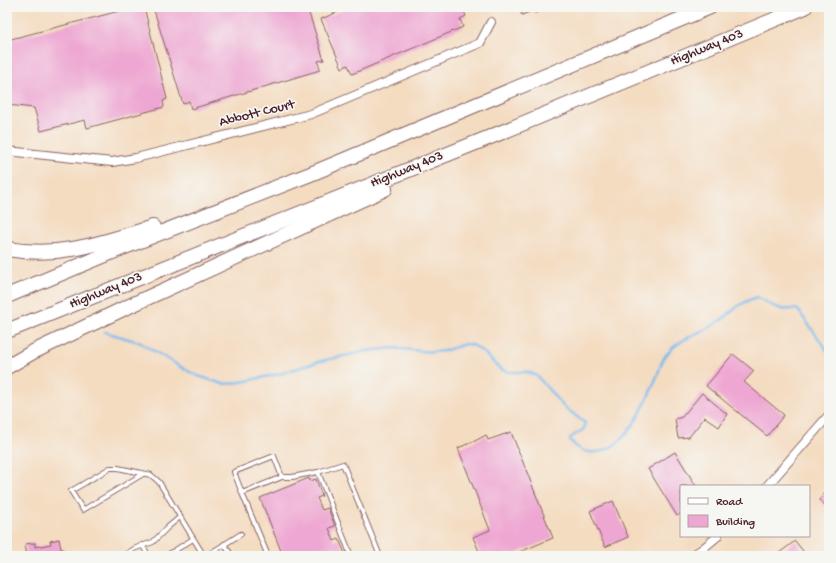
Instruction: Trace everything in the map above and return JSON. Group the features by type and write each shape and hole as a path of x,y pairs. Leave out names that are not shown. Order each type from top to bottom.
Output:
{"highway":[{"path":"7,296 122,248 314,173 710,7"},
{"name":"Highway 403","path":"7,330 478,142 805,7"},
{"path":"7,367 33,352 125,308 452,158 478,142"},
{"path":"7,249 38,252 66,251 92,246 176,220 294,175 314,173"}],"street":[{"name":"Abbott Court","path":"7,151 112,162 136,158 311,114 480,42 490,22"},
{"path":"768,485 829,415"},
{"path":"691,556 717,537"}],"lane":[{"path":"268,556 234,472 274,456 282,477"},
{"path":"242,493 282,477 292,477 318,472 343,464 380,556"},
{"path":"143,474 83,510 71,491 110,468 118,468 151,475 159,482 193,539 205,556 241,534"},
{"path":"318,472 351,556"},
{"path":"122,556 142,545 153,542 180,517"},
{"path":"166,556 193,539"},
{"path":"224,544 232,556"},
{"path":"142,545 149,556"}],"building":[{"path":"135,7 144,7 167,99 163,101 164,107 87,128 85,120 41,131 34,108 7,105 7,40"},
{"path":"153,7 307,7 324,60 318,61 320,70 191,109 189,101 183,104"},
{"path":"350,7 462,7 466,16 460,19 463,27 352,74 348,65 342,68 321,19"},
{"path":"518,7 549,7 535,13 534,10 522,15"},
{"path":"733,354 754,371 744,382 784,415 767,436 706,386"},
{"path":"702,393 727,414 719,427 705,417 689,437 678,438 675,419 682,417"},
{"path":"511,432 553,538 510,556 481,556 473,537 490,530 458,448 486,435 488,440"},
{"path":"675,452 695,485 680,485 680,514 677,516 648,469"},
{"path":"309,478 310,481 316,479 322,496 317,498 322,510 328,508 335,526 329,528 334,541 339,539 346,556 283,556 260,498"},
{"path":"829,487 829,503 826,506 819,500"},
{"path":"613,501 628,537 605,547 590,511"},
{"path":"59,539 64,556 27,556 25,544 35,543 35,547 51,544 50,541"},
{"path":"795,541 807,556 775,556"}],"waterway":[{"path":"105,332 139,342 186,370 198,376 223,384 236,383 279,374 317,362 367,351 393,348 432,352 444,351 465,344 473,345 484,353 500,369 509,372 528,372 537,376 562,405 585,423 584,429 570,438 570,440 575,446 588,452 596,452 607,449 617,443 626,434 648,398 663,359 672,348 685,339 724,318 737,307 757,297 772,306 782,309 798,310 829,353"}]}
